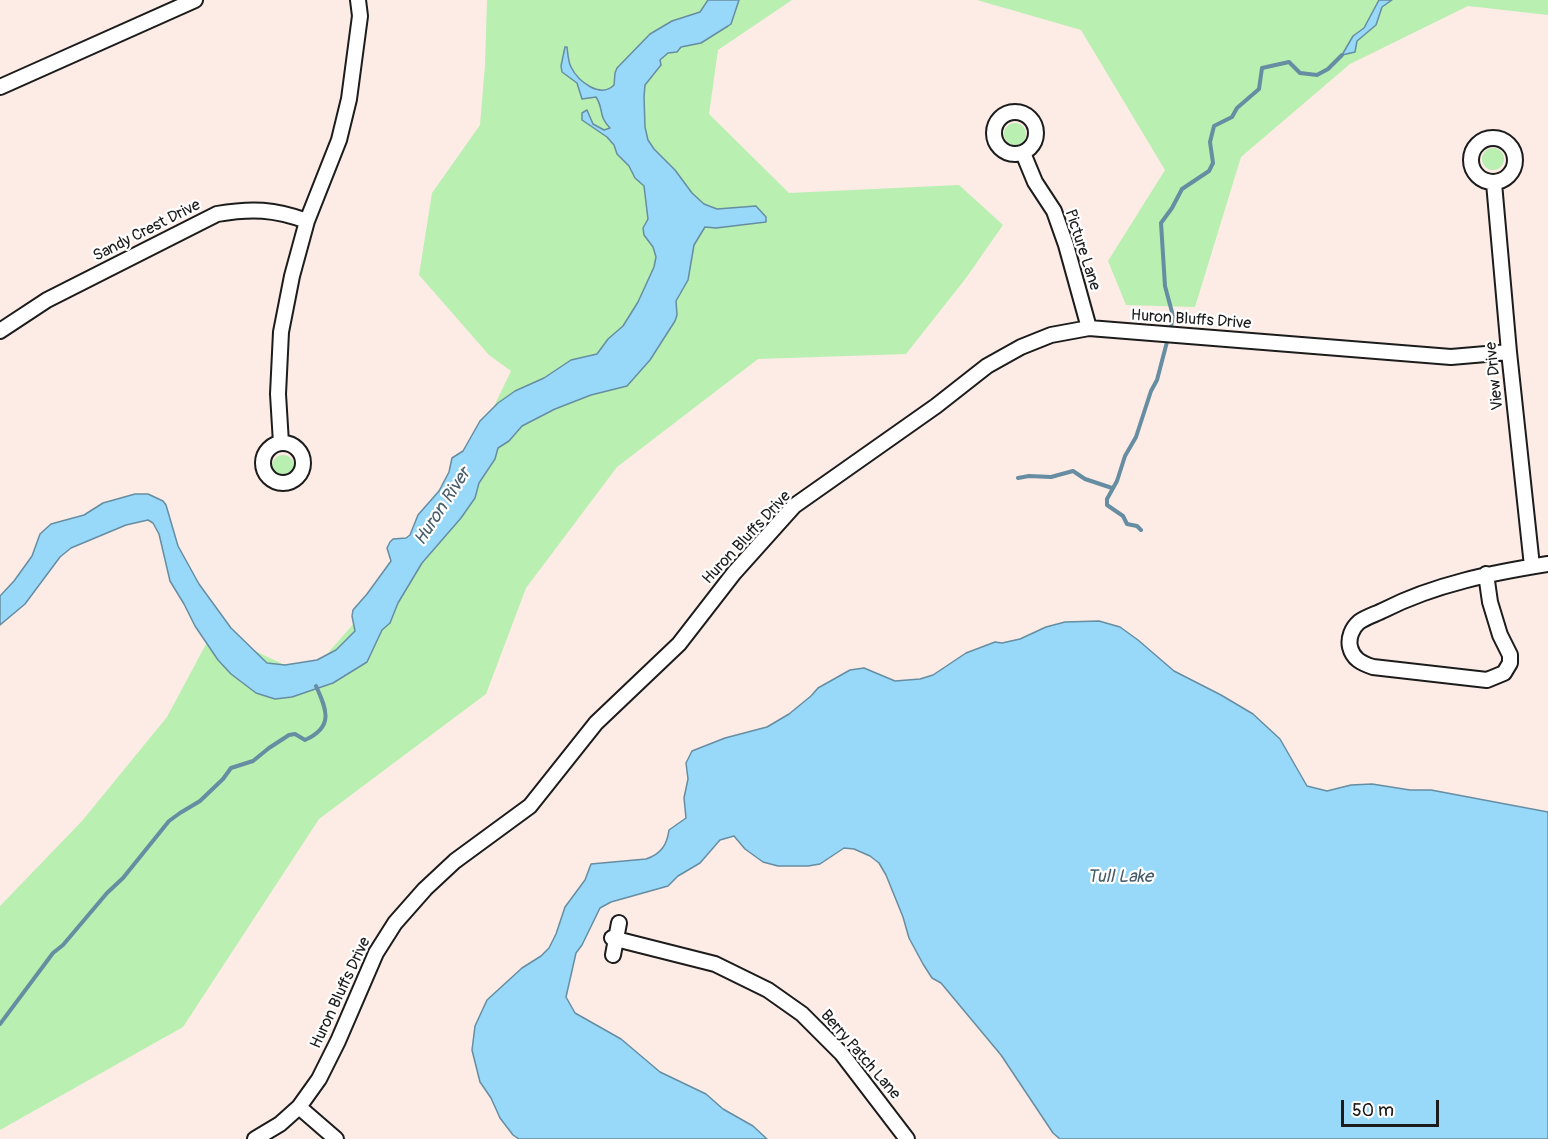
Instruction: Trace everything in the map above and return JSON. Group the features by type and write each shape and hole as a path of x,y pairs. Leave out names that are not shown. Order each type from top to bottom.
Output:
{"street":[{"path":"0,87 195,0"},
{"path":"280,443 278,394 280,332 307,221 339,140 349,99 360,16 358,0"},
{"name":"Picture Lane","path":"1023,153 1035,182 1054,211 1089,328"},
{"name":"View Drive","path":"1494,183 1532,566"},
{"name":"Sandy Crest Drive","path":"0,331 46,300 217,214 242,209 282,212 307,221"},
{"name":"Huron Bluffs Drive","path":"255,1139 280,1124 299,1107 319,1079 376,953 395,923 425,889 455,861 530,806 596,723 679,644 734,573 794,506 936,406 987,366 1021,347 1052,335 1089,328 1450,357 1509,352"},
{"path":"1486,574 1490,602 1500,635 1510,655 1510,663 1504,673 1487,680 1373,667 1354,657 1349,645 1351,632 1359,622 1399,602 1486,574 1548,564"},
{"path":"613,955 614,938 619,923"},
{"name":"Berry Patch Lane","path":"614,938 715,964 768,990 802,1014 842,1054 907,1139"},
{"path":"299,1107 336,1139"}],"green space":[{"path":"487,0 792,0 718,50 709,114 789,193 959,185 1003,225 966,278 906,354 758,359 617,467 526,588 486,694 319,819 183,1027 0,1130 0,906 82,821 167,717 213,631 308,676 434,531 511,371 489,355 419,275 432,193 480,125"},
{"path":"977,0 1548,0 1548,15 1468,6 1350,64 1241,157 1195,307 1126,305 1108,261 1165,170 1081,30"},
{"path":"1011,123 1019,123 1026,130 1026,138 1019,145 1011,145 1004,138 1004,130"},
{"path":"1489,148 1497,148 1504,155 1504,163 1497,170 1489,170 1482,163 1482,155"},
{"path":"279,455 287,455 294,462 294,470 287,477 279,477 272,470 272,462"}],"water":[{"name":"Huron River","path":"708,0 739,0 731,24 701,43 681,47 677,52 668,53 660,60 661,65 645,85 645,127 648,140 704,204 717,209 756,206 766,217 766,222 716,228 705,227 694,245 688,280 676,301 675,321 650,360 627,386 591,395 555,409 522,426 509,441 498,448 495,459 479,483 475,498 422,563 398,603 390,623 382,630 367,662 333,683 292,697 275,699 256,693 231,674 218,660 195,626 170,581 159,534 153,523 148,520 126,525 71,548 60,557 25,604 0,625 0,596 32,556 40,534 51,524 84,515 103,503 135,494 148,494 163,501 166,505 178,546 199,584 231,628 267,663 285,665 317,660 336,650 355,631 353,610 391,561 387,548 390,542 393,539 406,538 410,535 418,515 439,491 449,472 452,458 463,451 480,421 498,403 515,391 544,378 571,360 597,354 608,339 623,326 638,302 654,267 656,257 653,247 644,235 643,228 648,219 644,186 635,178 629,166 617,154 614,145 607,137 582,120 582,113 587,110 593,124 604,130 610,128 604,120 596,97 582,99 577,83 562,72 565,47 567,47 571,67 584,83 596,89 608,89 614,85 617,68 650,34 672,21 700,12"},
{"path":"1379,0 1392,0 1382,7 1376,25 1357,41 1355,52 1342,55 1353,36 1364,28"},
{"name":"Tull Lake","path":"1099,621 1120,627 1174,671 1253,714 1280,739 1307,786 1327,791 1351,785 1372,784 1410,790 1431,790 1548,812 1548,1139 1060,1139 1053,1133 1001,1055 941,983 932,978 909,938 903,917 879,863 854,849 844,848 820,864 778,866 763,862 745,849 734,836 720,840 700,863 678,876 668,886 611,902 600,908 576,953 566,997 575,1013 621,1039 660,1072 706,1094 723,1109 753,1126 767,1139 519,1139 513,1135 500,1118 491,1098 480,1082 472,1050 475,1026 487,1000 522,968 549,948 565,907 585,880 591,864 646,859 662,848 669,830 686,818 684,798 688,779 686,763 692,751 725,738 767,727 789,714 818,688 850,670 864,668 895,681 920,679 933,675 966,653 995,642 1002,643 1020,639 1046,627 1065,622"}],"waterway":[{"path":"1170,331 1173,316 1165,286 1161,223 1182,189 1209,171 1213,163 1210,142 1214,126 1232,117 1237,108 1259,89 1262,68 1289,62 1300,73 1317,75 1328,69 1342,55"},
{"path":"1141,530 1137,526 1127,524 1123,516 1107,505 1107,499 1117,481 1125,456 1136,437 1151,391 1157,380 1168,338"},
{"path":"1018,478 1051,477 1073,471 1085,479 1112,488"},
{"path":"0,1024 53,953 63,945 107,893 123,878 169,821 200,801 231,768 253,761 289,735 295,734 305,740 320,729 326,717 316,686"}]}
